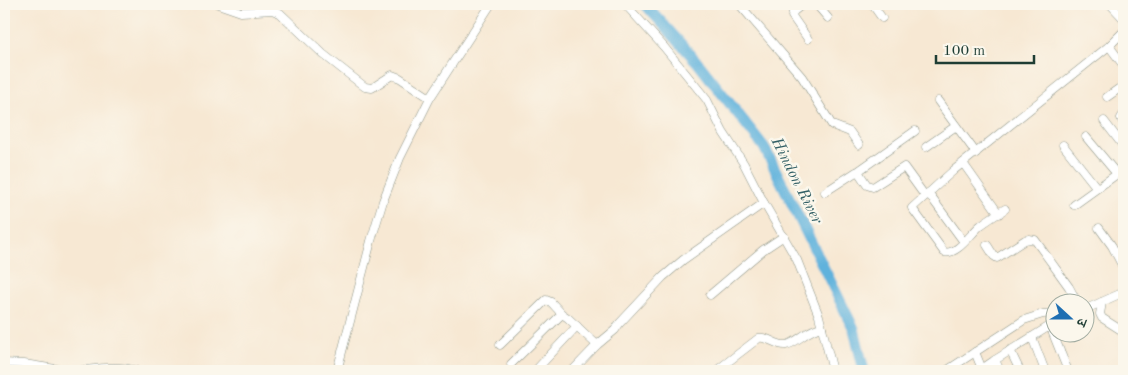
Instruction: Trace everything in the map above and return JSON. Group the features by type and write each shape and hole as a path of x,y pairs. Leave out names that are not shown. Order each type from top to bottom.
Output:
{"street":[{"path":"218,4 241,12 272,10 280,13 323,54 365,88 372,88 392,75 400,78 430,98"},
{"path":"337,371 383,201 400,158 430,98 492,4"},
{"path":"625,4 707,100 723,132 744,164 797,260 822,327 833,371"},
{"path":"739,4 802,77 832,125 850,132 859,145"},
{"path":"803,4 793,12 792,16 808,39"},
{"path":"816,4 828,18"},
{"path":"872,4 882,18"},
{"path":"1110,4 1124,19"},
{"path":"963,164 1002,211 978,228 950,253 944,252 912,208 926,194 976,153 1109,46 1124,31"},
{"path":"1109,46 1124,66"},
{"path":"1107,97 1124,85"},
{"path":"938,101 976,153"},
{"path":"1124,114 1121,118 1124,124"},
{"path":"1104,121 1124,148"},
{"path":"926,148 956,126"},
{"path":"825,192 915,131"},
{"path":"1086,137 1117,174"},
{"path":"1062,145 1097,188"},
{"path":"857,172 869,187 904,167 964,242"},
{"path":"1074,205 1124,168"},
{"path":"572,371 597,345 616,330 646,294 683,260 764,203"},
{"path":"1099,228 1112,246 1124,270"},
{"path":"710,296 753,258 784,236"},
{"path":"987,245 997,258 1025,240 1035,240 1072,292"},
{"path":"1096,305 1124,292"},
{"path":"500,345 546,300 551,302 597,345"},
{"path":"1102,302 1102,318 1124,332"},
{"path":"511,364 562,314"},
{"path":"946,371 1024,320 1046,314"},
{"path":"535,371 576,326"},
{"path":"716,371 759,338 787,345 812,329 822,327"},
{"path":"975,352 980,370 1046,328"},
{"path":"1032,337 1045,371"},
{"path":"1059,342 1068,371"},
{"path":"1010,350 1020,371"},
{"path":"995,360 1000,371"},
{"path":"4,363 68,371"},
{"path":"76,371 123,368 137,371"}],"waterway":[{"name":"Hindon River","path":"645,4 698,63 764,147 854,329 864,371"}]}
